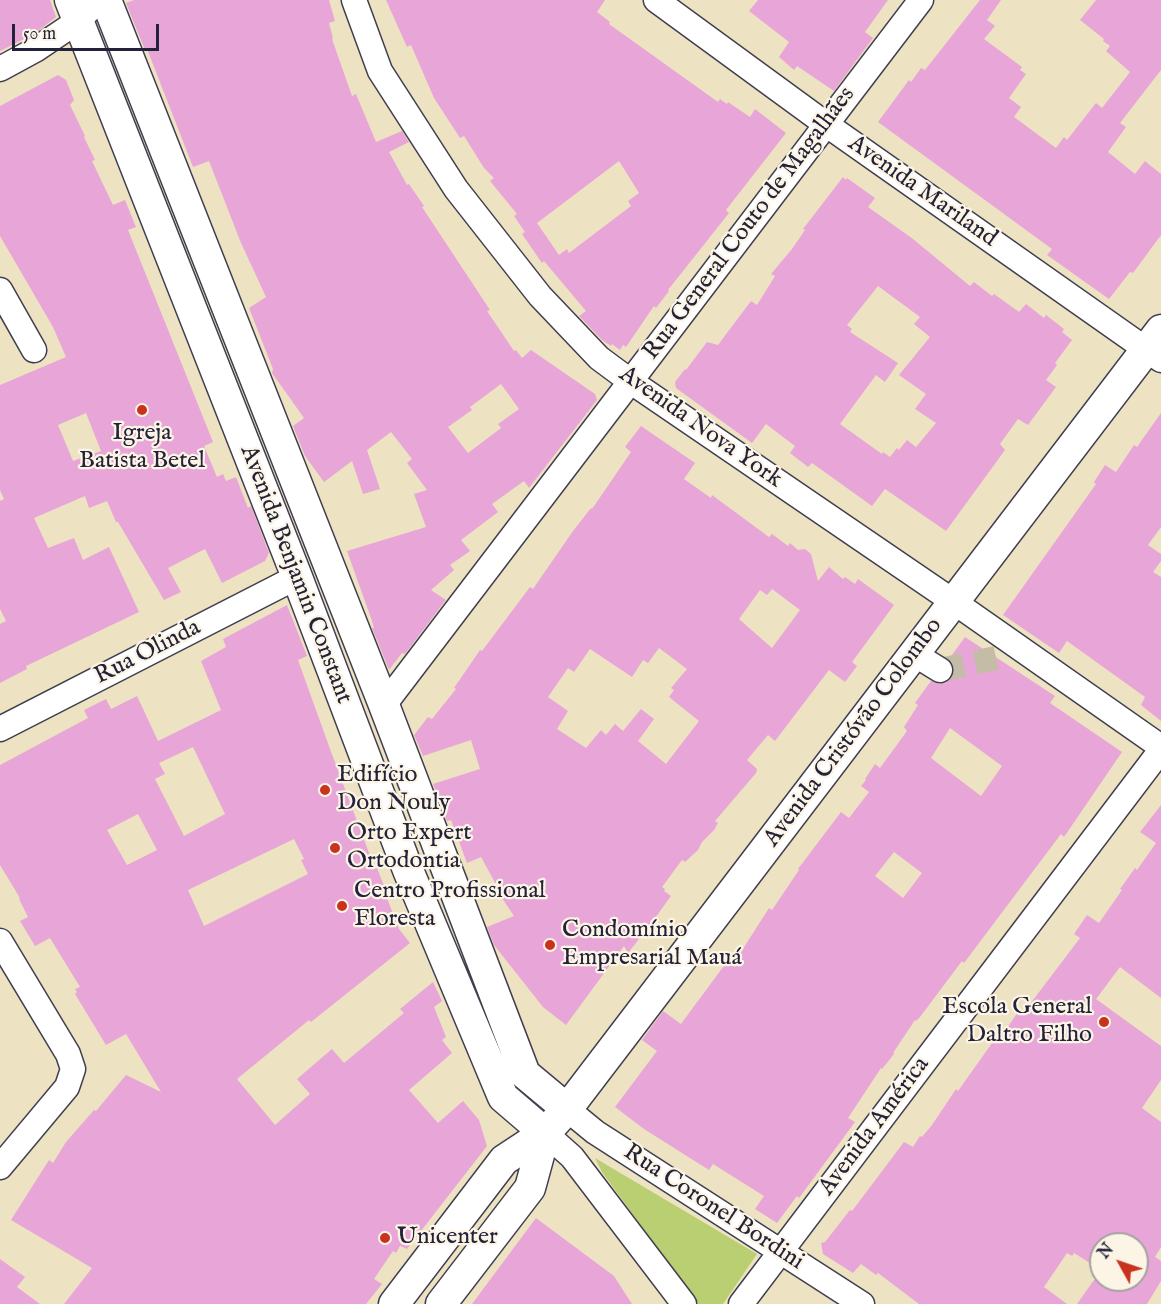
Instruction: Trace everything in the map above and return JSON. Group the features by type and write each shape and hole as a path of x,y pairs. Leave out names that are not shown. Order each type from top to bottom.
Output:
{"main road":[{"name":"Avenida Benjamin Constant","path":"106,0 384,705 525,1074 567,1109"},
{"name":"Avenida Benjamin Constant","path":"74,11 297,576 408,870 503,1097 544,1133"},
{"name":"Avenida Cristóvão Colombo","path":"394,1304 504,1160 544,1133 567,1109 954,602 1156,346"},
{"name":"Avenida Cristóvão Colombo","path":"441,1304 530,1188 544,1133"}],"street":[{"path":"0,69 34,50 74,11 99,0"},
{"name":"Avenida Nova York","path":"354,0 380,71 456,189 540,296 599,358 954,602 1002,650 1161,748"},
{"name":"Avenida Mariland","path":"656,0 826,125 1156,346"},
{"name":"Rua General Couto de Magalhães","path":"384,705 921,0"},
{"path":"0,290 34,350"},
{"name":"Rua Olinda","path":"0,729 297,576"},
{"path":"914,654 940,670"},
{"name":"Avenida América","path":"741,1304 1161,748"},
{"path":"0,941 68,1054 73,1069 67,1087 0,1167"},
{"name":"Rua Coronel Bordini","path":"567,1109 595,1132 862,1304"},
{"path":"544,1133 572,1157 684,1304"}],"green space":[{"path":"595,1158 757,1254 723,1304 698,1304 602,1172"}],"building":[{"path":"0,0 50,0 56,17 34,34 0,51"},
{"path":"134,0 329,0 335,21 329,23 332,39 352,96 356,94 376,142 402,131 409,142 389,152 407,185 409,184 424,206 422,207 490,310 487,311 514,351 516,350 522,358 531,350 595,394 597,400 529,488 524,481 492,504 498,512 461,540 470,551 450,565 454,570 431,590 446,600 405,654 402,653 389,670 372,628 374,628 372,621 347,551 426,527 414,494 427,490 407,463 412,459 391,432 367,450 380,489 363,494 352,461 324,482 305,456 293,426 304,418 272,373 273,369 249,308 266,297 241,243 209,161 193,167 147,49 145,50 126,3","holes":["501,384 519,409 498,424 501,428 468,453 448,427 472,410 470,407"]},
{"path":"386,0 605,0 597,12 610,22 609,24 718,102 720,99 727,104 728,102 750,117 755,109 786,133 726,210 729,213 656,308 654,306 626,347 623,345 620,350 602,340 579,316 586,311 544,261 542,263 522,234 525,232 514,216 517,214 490,181 494,178 484,168 464,136 460,138 434,98 411,45 407,47","holes":["619,161 639,193 628,201 631,206 569,253 567,249 559,255 537,223"]},
{"path":"758,0 888,0 865,32 873,38 834,91 797,66 794,70 779,57 789,42 749,11"},
{"path":"980,0 1001,0 987,20 995,26 984,39 1022,67 1020,70 1026,74 1009,98 1021,107 1014,117 1056,148 1064,137 1067,140 1096,103 1102,108 1130,72 1106,51 1110,46 1103,41 1104,39 1080,20 1096,0 1161,0 1161,70 1120,123 1126,127 1108,152 1135,174 1145,161 1161,174 1161,235 1133,273 1130,272 1109,299 1047,255 1052,249 878,122 909,80 911,82 921,68 925,70"},
{"path":"58,75 66,80 74,100 70,105 95,160 92,161 113,205 125,200 136,227 128,230 213,442 204,446 217,477 223,474 226,481 236,477 248,508 251,506 269,553 265,561 222,583 205,549 168,568 181,592 164,600 116,522 107,501 89,508 85,496 34,518 48,548 74,538 83,560 109,547 139,612 26,666 27,669 0,683 0,624 6,621 0,609 0,501 4,499 0,490 0,385 66,357 53,327 0,236 0,106","holes":["86,413 101,451 73,461 58,425"]},
{"path":"843,177 846,180 847,178 875,198 868,207 913,239 970,286 974,282 1019,312 1026,304 1044,318 1046,315 1064,329 1062,332 1072,340 1046,380 1056,387 1028,425 1018,419 1000,444 1005,450 946,531 885,489 872,506 812,463 808,467 790,453 795,446 766,424 752,443 676,388 675,382 707,342 718,345 751,301 757,305 775,276 771,274 792,249 805,230 803,229","holes":["878,286 920,317 914,324 930,337 899,375 926,394 915,409 936,423 916,447 907,440 890,457 883,452 882,454 840,424 876,375 885,382 898,363 850,332 852,329 847,325"]},
{"path":"1161,413 1161,527 1148,545 1161,554 1161,561 1153,572 1161,577 1161,721 1141,705 1145,697 1067,641 1059,653 1003,615 1096,484 1094,482 1105,465 1116,472 1134,445 1137,447"},
{"path":"641,426 695,463 684,479 711,498 712,495 769,537 772,534 788,546 790,543 798,550 805,549 811,554 818,581 829,567 843,579 845,577 855,584 858,579 894,605 852,662 857,666 845,682 829,670 775,741 768,735 747,760 757,769 756,773 715,821 718,823 714,830 702,842 698,850 685,862 682,860 662,887 671,896 650,925 628,953 624,946 566,1025 543,1007 494,945 487,927 514,916 496,889 498,888 481,857 467,863 451,820 447,821 433,784 480,769 471,740 423,756 414,735 428,717 432,719 456,689 454,688 480,650 482,651 530,587 533,589 573,531 592,509 631,452 625,447","holes":["772,589 800,610 772,648 739,619 760,590 767,595","659,648 687,669 671,688 674,690 669,697 699,721 666,764 638,741 654,719 641,709 623,731 615,724 606,735 601,730 586,748 557,729 568,711 548,697 568,668 574,672 590,649 632,677 643,660 648,663"]},
{"path":"287,605 307,656 298,660 330,749 399,929 410,943 311,1022 309,1020 237,1079 275,1125 310,1094 297,1079 332,1049 344,1063 404,1013 400,1009 433,982 442,1001 434,1007 446,1037 442,1040 452,1053 409,1090 438,1123 463,1101 479,1120 487,1146 407,1249 400,1246 396,1253 393,1251 374,1279 382,1284 366,1304 64,1304 92,1268 11,1220 49,1160 53,1163 66,1142 126,1075 161,1092 126,1034 106,1045 75,994 77,992 75,989 80,987 50,938 35,946 20,921 28,917 20,898 0,865 0,765 88,718 84,710 106,699 111,709 137,696 158,741 221,710 201,661 226,647 223,639","holes":["193,747 225,814 184,836 155,779 165,774 159,763","138,814 157,850 127,865 107,830","294,839 304,859 301,860 308,874 204,926 188,890"]},
{"path":"965,637 1055,696 1050,703 1122,752 1064,837 1061,834 964,963 962,961 920,1017 915,1020 894,1054 881,1068 848,1118 855,1122 799,1198 797,1196 777,1223 755,1209 764,1196 713,1164 709,1170 644,1129 615,1107 657,1051 642,1040 663,1011 681,1024 726,963 732,966 769,908 772,910 798,869 841,812 849,818 869,792 861,786 875,764 880,768 907,731 904,727 918,705 915,703 931,681 940,684 952,678 954,670 949,659","holes":["950,728 1002,766 981,796 931,758","894,852 922,873 903,898 875,876"]},
{"path":"1161,805 1161,998 1120,967 1096,999 1161,1046 1161,1080 1142,1108 1161,1122 1161,1247 1155,1257 1161,1261 1161,1281 1147,1304 1077,1304 1089,1287 1089,1292 1149,1292 1149,1232 1089,1232 1089,1262 1074,1253 1072,1256 1067,1253 1044,1287 1067,1304 919,1304 878,1273 876,1275 861,1264 853,1273 823,1254 821,1243 825,1242 850,1210 852,1211 904,1142 913,1147 920,1136 922,1137 932,1125 956,1089 958,1091 1002,1029 1005,1031 1020,1009 1024,1012 1080,938 1074,934 1087,915 1099,923 1122,890 1120,889 1156,843 1140,832"},
{"path":"536,1218 614,1276 632,1304 472,1304"},
{"path":"0,1259 25,1277 17,1287 40,1304 0,1304"}],"tunnel":[{"path":"940,670 996,658"}],"place":[{"name":"Igreja Batista Betel","path":"142,410"},
{"name":"Edifício Don Nouly","path":"325,790"},
{"name":"Orto Expert Ortodontia","path":"335,848"},
{"name":"Centro Profissional Floresta","path":"342,906"},
{"name":"Condomínio Empresarial Mauá","path":"550,945"},
{"name":"Escola General Daltro Filho","path":"1104,1022"},
{"name":"Unicenter","path":"385,1238"}]}
